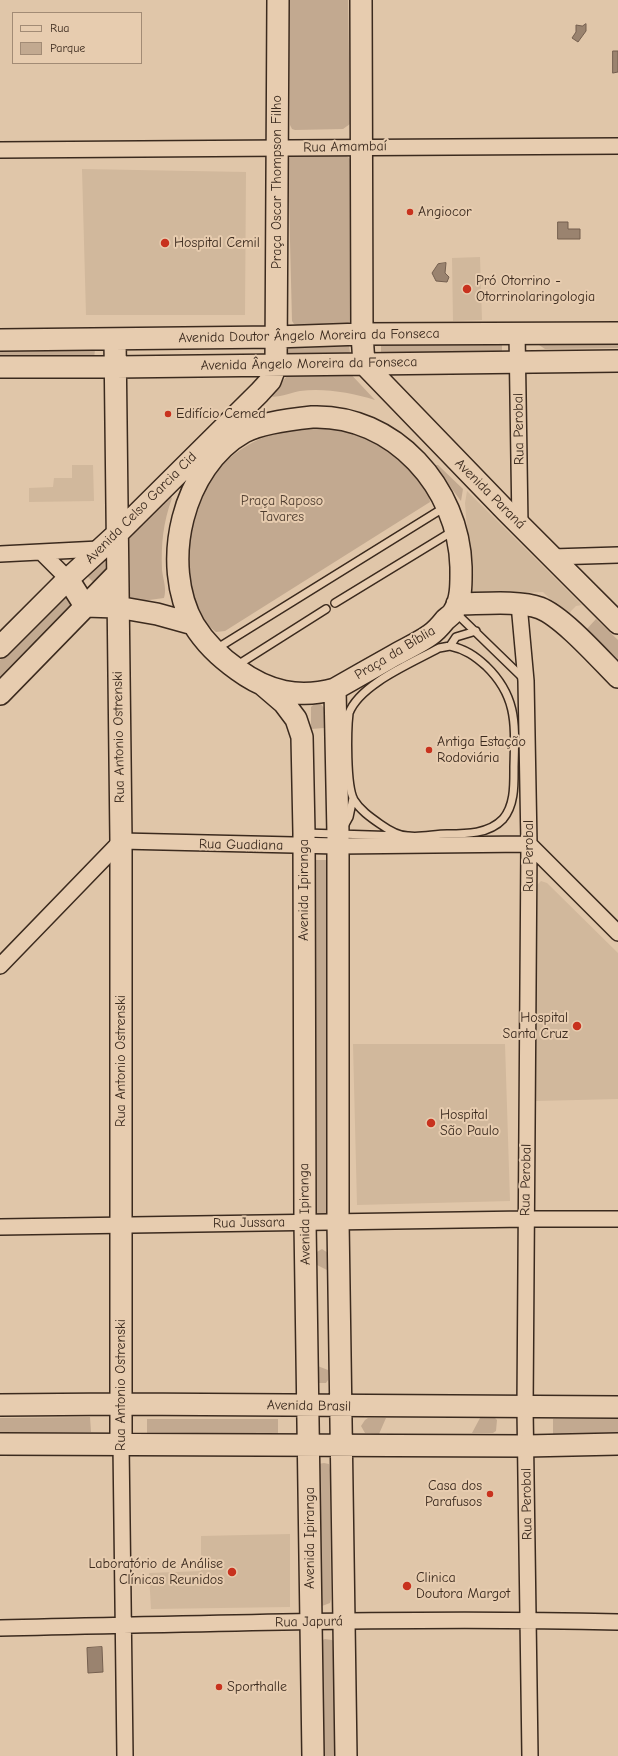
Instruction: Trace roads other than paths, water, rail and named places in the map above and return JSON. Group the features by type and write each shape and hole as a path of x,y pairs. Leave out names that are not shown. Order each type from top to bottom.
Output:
{"street":[{"name":"Praça Oscar Thompson Filho","path":"276,365 278,0"},
{"path":"361,0 362,334 364,364"},
{"name":"Rua Amambaí","path":"0,150 278,149 362,146 618,146"},
{"name":"Avenida Doutor Ângelo Moreira da Fonseca","path":"0,340 276,337 362,334 517,332 618,333"},
{"name":"Rua Perobal","path":"513,518 518,361 517,332"},
{"name":"Rua Antonio Ostrenski","path":"115,339 116,486 118,533 117,607 121,841 121,1444 125,1756"},
{"name":"Avenida Ângelo Moreira da Fonseca","path":"0,367 618,361"},
{"name":"Avenida Paraná","path":"364,364 513,518 618,623"},
{"path":"238,365 248,374 259,393"},
{"name":"Avenida Celso Garcia Cid","path":"0,647 68,579 118,533 201,448 259,393 270,381 276,365"},
{"name":"Praça da Bíblia","path":"323,417 340,418 360,424 397,444 427,474 443,496 456,529 460,544 461,572 460,592 456,608 434,642 335,689 318,694 288,693 263,686 234,667 214,650 194,624 180,587 178,559 180,529 188,498 205,468 224,445 245,431 285,420 323,417"},
{"path":"188,498 201,448 245,431"},
{"path":"397,444 409,446 422,452 513,518"},
{"path":"116,486 133,500 146,504"},
{"path":"0,554 100,550"},
{"path":"42,553 68,579 85,606"},
{"path":"552,557 618,555"},
{"path":"0,694 117,574"},
{"path":"456,608 519,604 539,608 553,615 618,677"},
{"name":"Rua Perobal","path":"519,604 526,681 530,844 525,1408 530,1756"},
{"path":"85,606 117,607 157,614 194,624"},
{"path":"118,636 133,623 157,614"},
{"name":"Avenida Ipiranga","path":"263,686 284,703 296,719 302,738 304,840 305,1222 309,1406 310,1622 314,1756"},
{"path":"335,689 342,721 337,840 338,1221 346,1756"},
{"name":"Rua Guadiana","path":"121,841 337,840 530,844"},
{"path":"0,966 121,841"},
{"path":"530,844 618,933"},
{"name":"Rua Jussara","path":"0,1227 338,1221 526,1219 618,1220"},
{"name":"Avenida Brasil","path":"0,1406 121,1404 525,1408 618,1407"},
{"path":"0,1444 341,1444 526,1446 618,1444"},
{"name":"Rua Japurá","path":"0,1628 310,1622 528,1620 618,1622"}],"lane":[{"path":"214,650 447,506"},
{"path":"335,603 456,529"},
{"path":"456,608 476,631 526,681"},
{"path":"234,667 326,609"},
{"path":"450,646 456,637 476,631"},
{"path":"337,840 474,833 489,829 503,819 510,808 514,791 515,734 512,704 508,693 499,680 477,658 462,648 434,642 385,678 364,691 353,703 342,721 353,798 361,809 386,828 407,836"},
{"path":"337,840 349,817 353,798"}],"place":[{"name":"Angiocor","path":"410,212"},
{"name":"Hospital Cemil","path":"165,243"},
{"name":"Pró Otorrino - Otorrinolaringologia","path":"467,289"},
{"name":"Edifício Cemed","path":"168,414"},
{"name":"Antiga Estação Rodoviária","path":"429,750"},
{"name":"Hospital Santa Cruz","path":"577,1026"},
{"name":"Hospital São Paulo","path":"431,1123"},
{"name":"Casa dos Parafusos","path":"490,1494"},
{"name":"Laboratório de Análise Clínicas Reunidos","path":"232,1572"},
{"name":"Clinica Doutora Margot","path":"407,1586"},
{"name":"Sporthalle","path":"219,1687"}],"park label":[{"name":"Praça Raposo Tavares","path":"282,510"}]}
